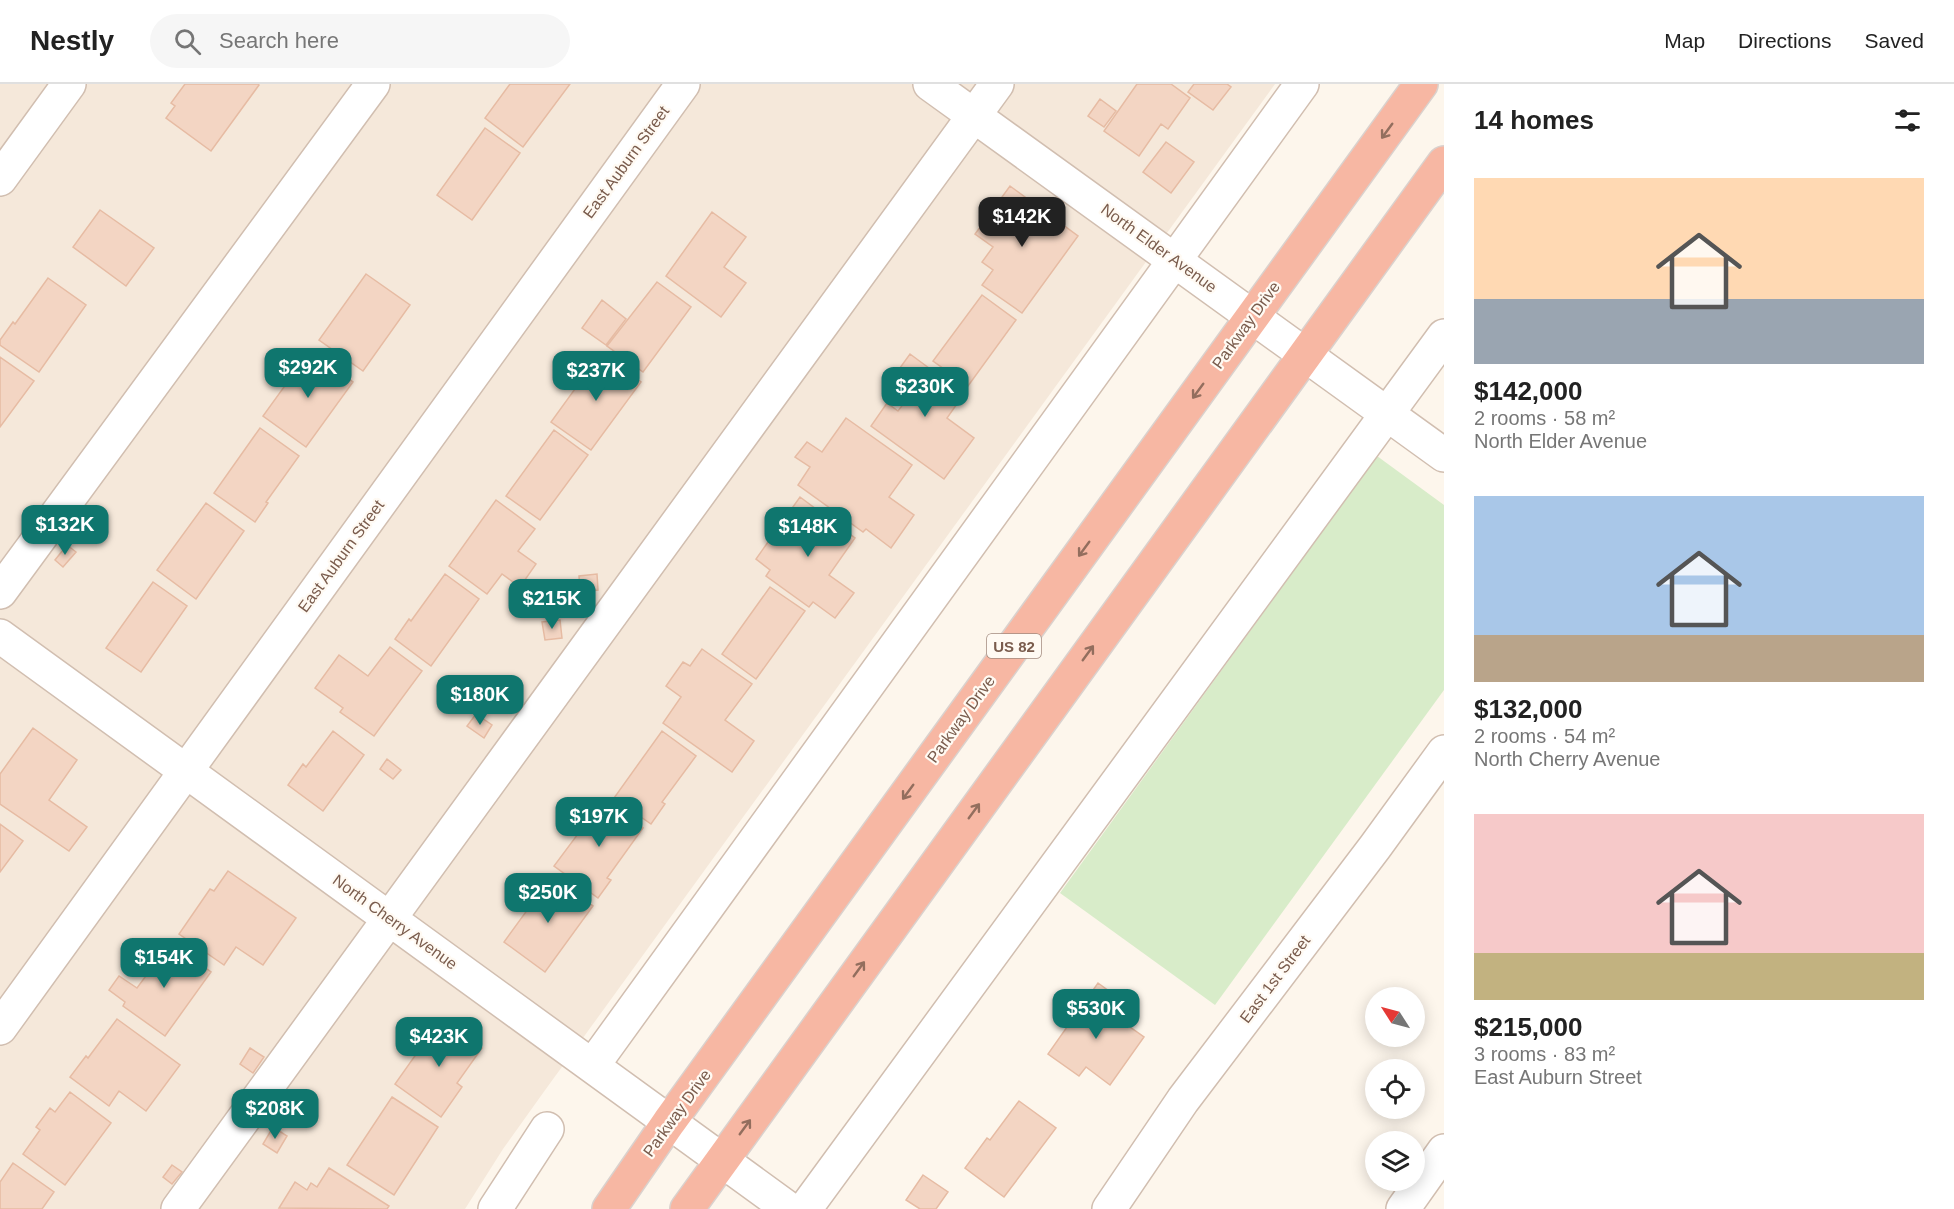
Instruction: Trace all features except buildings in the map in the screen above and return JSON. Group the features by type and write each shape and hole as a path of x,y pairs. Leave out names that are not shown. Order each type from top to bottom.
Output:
{"highway":[{"name":"Parkway Drive","path":"609,1209 669,1122 1421,84"},
{"path":"687,1209 1444,163"}],"street":[{"path":"0,179 69,84"},
{"path":"0,592 373,84"},
{"name":"East Auburn Street","path":"0,1028 682,84"},
{"name":"North Elder Avenue","path":"930,84 1444,455"},
{"path":"178,1209 996,84"},
{"path":"593,1065 1302,84"},
{"path":"805,1209 1444,336"},
{"name":"North Cherry Avenue","path":"0,636 789,1209"},
{"name":"East 1st Street","path":"1109,1209 1183,1100 1444,752"},
{"path":"495,1209 547,1129"},
{"path":"1403,1209 1444,1151"}],"shaded area":[{"path":"0,84 1275,84 543,1093 503,1149 465,1209 0,1209"}],"green space":[{"path":"1377,456 1444,505 1444,690 1215,1005 1060,893"}]}
